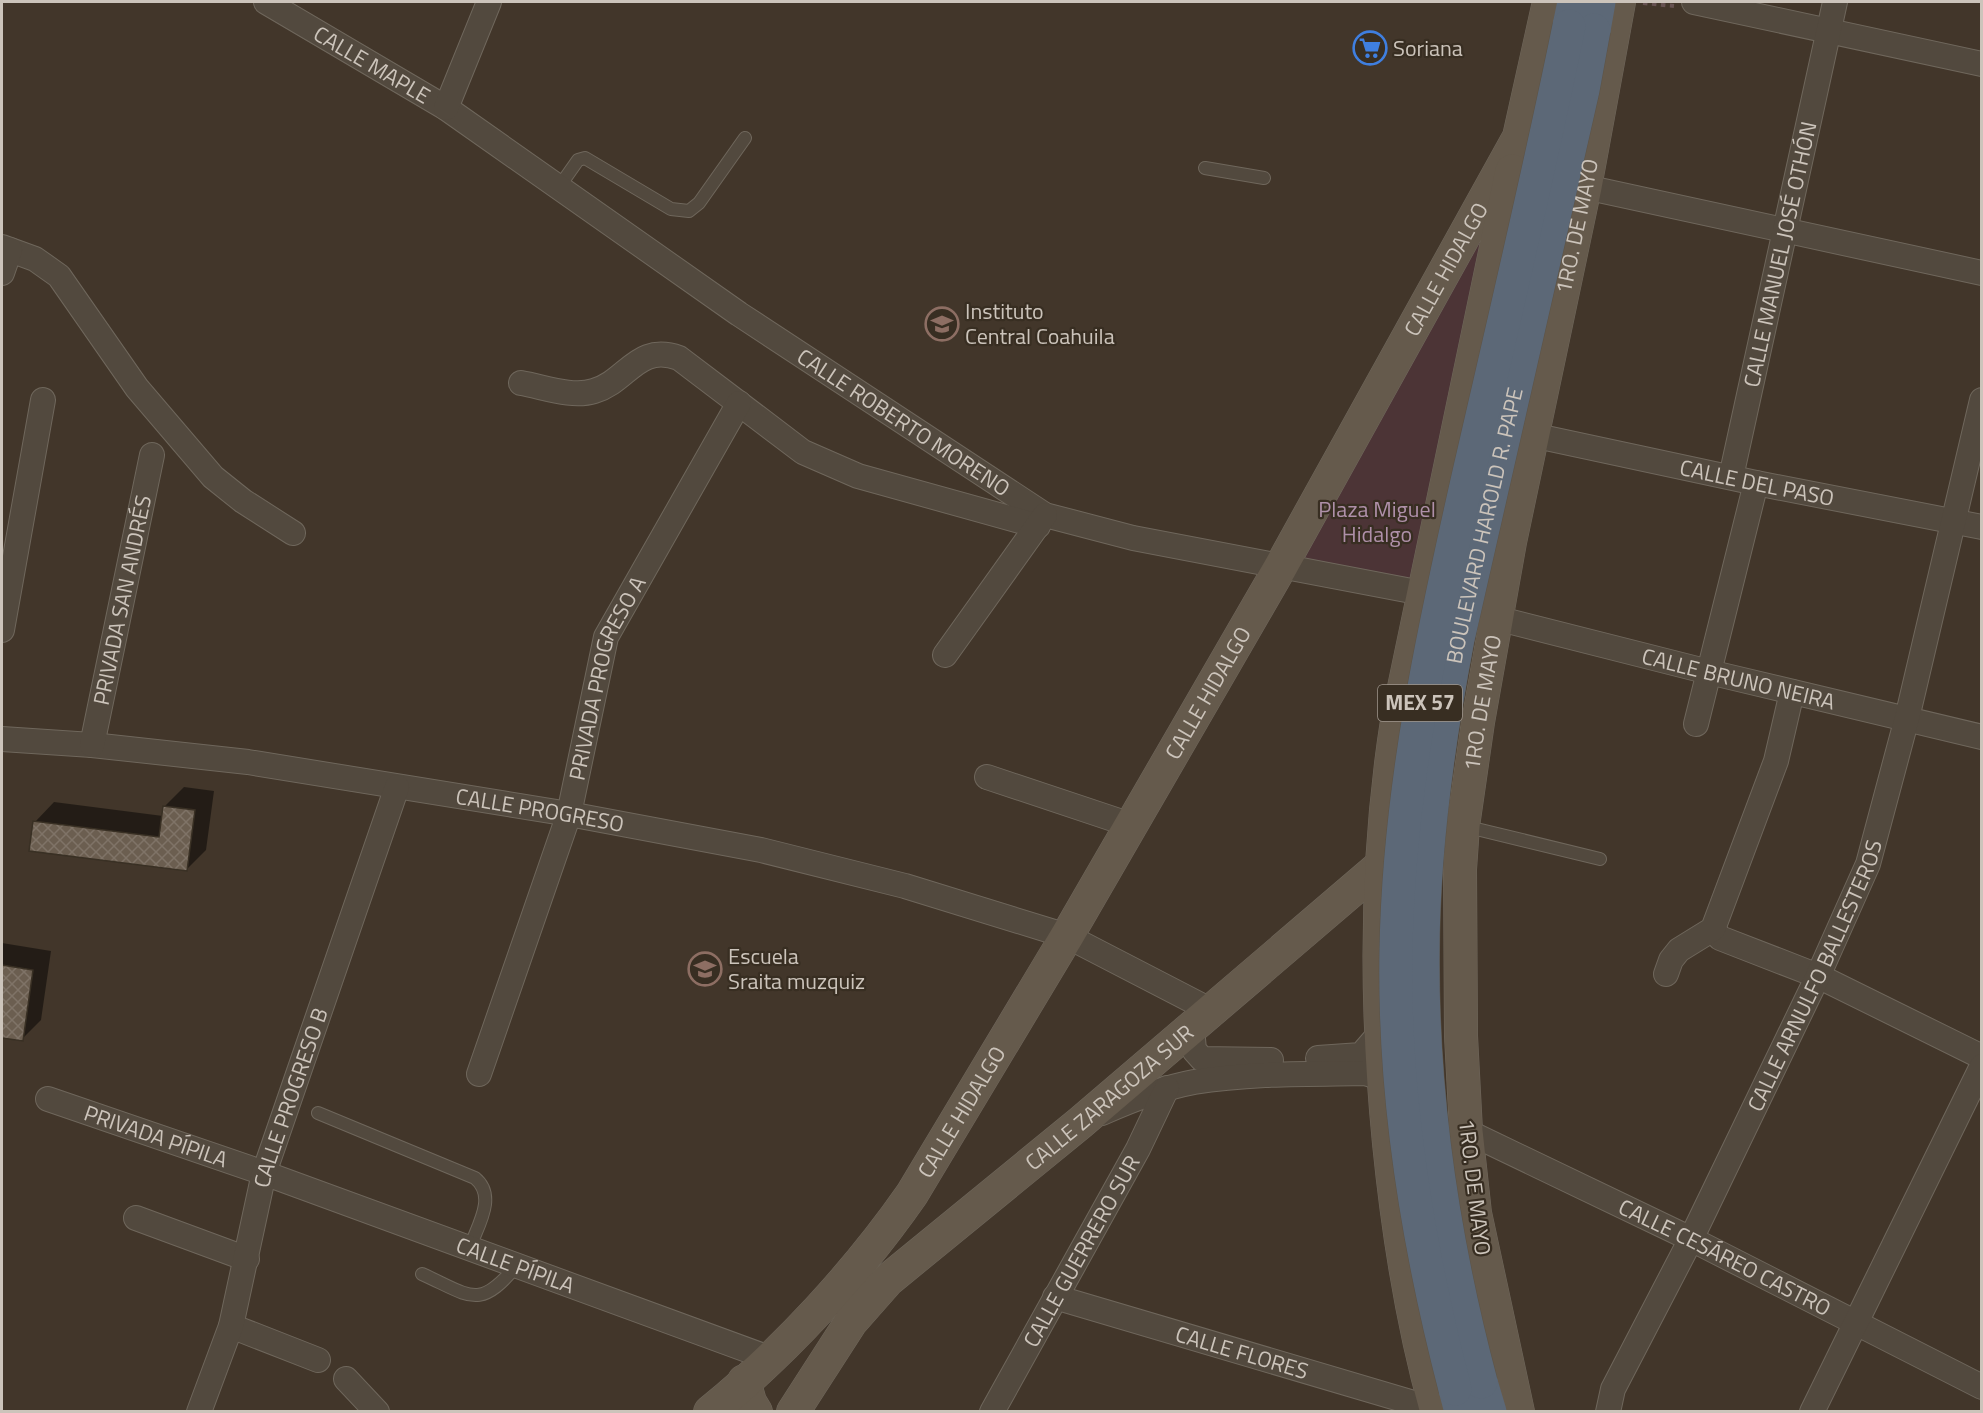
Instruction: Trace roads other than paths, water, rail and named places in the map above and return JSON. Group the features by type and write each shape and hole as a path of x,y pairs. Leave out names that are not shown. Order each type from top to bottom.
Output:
{"highway":[{"name":"BOULEVARD HAROLD R. PAPE","path":"1451,1403 1421,1236 1400,1065 1396,948 1401,855 1412,746 1443,587 1577,12"}],"main road":[{"name":"1RO. DE MAYO","path":"1518,1412 1477,1224 1466,1131 1461,1036 1463,826 1496,618 1532,435 1586,188 1619,2"},
{"path":"1451,1403 1397,1222 1380,1033 1380,866 1387,783 1422,593 1523,125 1577,12"},
{"name":"CALLE HIDALGO","path":"710,1412 769,1358 865,1258 912,1194 1067,936 1280,567 1523,125"},
{"name":"CALLE ZARAGOZA SUR","path":"799,1402 851,1322 875,1292 1080,1123 1380,866 1408,845 1463,826"},
{"path":"1380,930 1388,918 1415,908 1447,917 1461,932"},
{"path":"769,1358 796,1370 803,1380 799,1402"},
{"path":"744,1382 750,1402 756,1412"}],"street":[{"name":"CALLE MAPLE","path":"266,2 446,108"},
{"path":"446,108 489,2"},
{"path":"1695,2 1982,64"},
{"name":"CALLE MANUEL JOSÉ OTHÓN","path":"1731,477 1835,2"},
{"name":"CALLE ROBERTO MORENO","path":"446,108 739,314 1042,521 1422,593"},
{"path":"1586,188 1982,273"},
{"path":"2,273 6,248 35,259 59,276 137,388 227,490 293,533"},
{"path":"521,383 567,392 593,392 604,387 644,357 668,354 679,358 803,452 828,465 1042,521 945,655"},
{"path":"2,630 43,399"},
{"name":"CALLE ARNULFO BALLESTEROS","path":"1609,1406 1818,976 1868,864 1907,718 1982,400"},
{"name":"PRIVADA PROGRESO A","path":"478,1074 569,814 606,637 739,403"},
{"name":"CALLE DEL PASO","path":"1532,435 1756,483 1982,527"},
{"name":"PRIVADA SAN ANDRÉS","path":"92,745 152,454"},
{"path":"1696,724 1756,483"},
{"name":"CALLE BRUNO NEIRA","path":"1496,618 1982,737"},
{"path":"1666,974 1671,960 1679,950 1713,929 1776,760 1792,692"},
{"name":"CALLE PROGRESO","path":"2,739 92,745 248,762 695,836 831,866 1067,936 1202,1019"},
{"path":"987,777 1131,825"},
{"name":"CALLE PROGRESO B","path":"199,1412 231,1326 264,1173 397,787"},
{"path":"1713,929 1720,938 1818,976 1982,1057"},
{"path":"1202,1019 1196,1055 1209,1061 1354,1056 1367,1051 1380,1033"},
{"path":"1812,1412 1982,1066"},
{"path":"1080,1123 1167,1088 1194,1082 1279,1075 1365,1073 1375,1076 1384,1087"},
{"name":"CALLE GUERRERO SUR","path":"992,1412 1147,1132 1167,1088"},
{"name":"PRIVADA PÍPILA","path":"48,1099 264,1173"},
{"name":"CALLE CESÁREO CASTRO","path":"1466,1131 1690,1239 1982,1387"},
{"name":"CALLE PÍPILA","path":"264,1173 769,1358"},
{"path":"136,1218 247,1259"},
{"name":"CALLE FLORES","path":"1055,1297 1451,1403"},
{"path":"231,1326 318,1360"},
{"path":"346,1379 377,1412"}],"lane":[{"path":"559,188 578,160 585,158 670,209 689,211 699,203 745,138"},
{"path":"1205,168 1264,178"},
{"path":"1463,826 1600,859"},
{"path":"318,1113 475,1178 482,1184 486,1202 470,1247"},
{"path":"422,1274 461,1292 484,1295 500,1286 517,1265"}],"place":[{"name":"Soriana","path":"1370,48"},
{"name":"Instituto Central Coahuila","path":"942,324"},
{"name":"Escuela Sraita muzquiz","path":"705,969"}],"park label":[{"name":"Plaza Miguel Hidalgo","path":"1377,522"}]}
